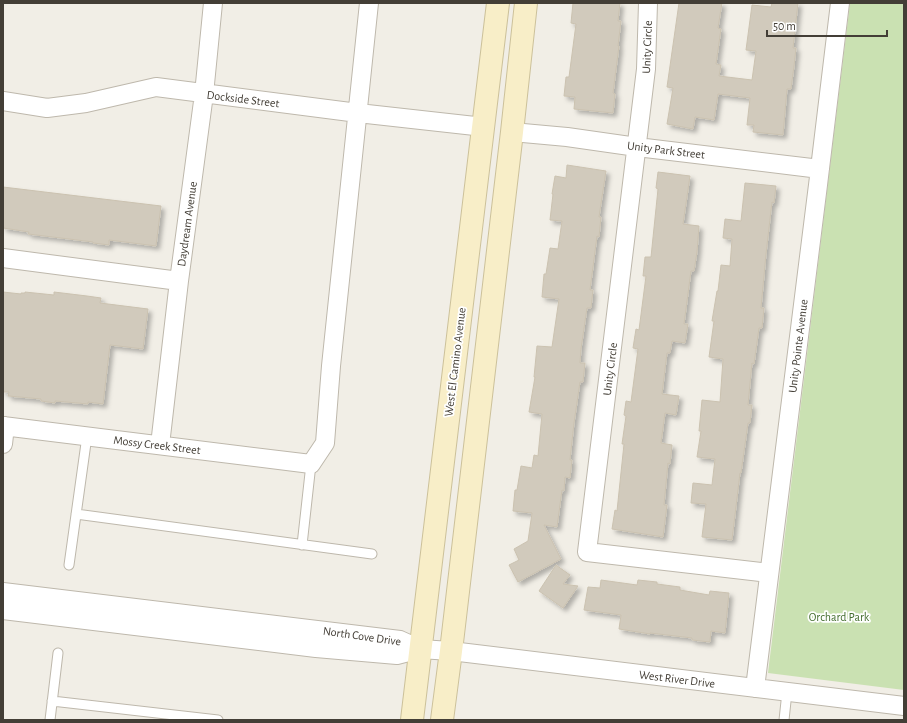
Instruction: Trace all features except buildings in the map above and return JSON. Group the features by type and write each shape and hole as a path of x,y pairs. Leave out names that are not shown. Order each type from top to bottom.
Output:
{"main road":[{"name":"West El Camino Avenue","path":"412,720 498,3"},
{"path":"442,720 526,3"}],"street":[{"name":"Daydream Avenue","path":"160,445 179,281 204,94 213,3"},
{"path":"311,464 324,443 369,3"},
{"name":"Unity Circle","path":"648,3 646,69 587,552 769,573"},
{"name":"Unity Pointe Avenue","path":"755,688 840,3"},
{"name":"Dockside Street","path":"3,101 47,108 86,103 156,88 484,127"},
{"name":"Unity Park Street","path":"512,132 567,137 637,147 820,168"},
{"path":"3,258 179,281"},
{"path":"3,444 4,426"},
{"name":"Mossy Creek Street","path":"4,426 311,464"},
{"name":"North Cove Drive","path":"3,592 400,640 420,649"},
{"name":"North Cove Drive","path":"3,610 316,648 390,655 397,655 420,649"},
{"name":"West River Drive","path":"420,649 451,651 787,692 892,710"}],"lane":[{"path":"69,566 87,436"},
{"path":"302,544 311,464"},
{"path":"76,514 372,554"},
{"path":"50,720 58,653"},
{"path":"784,720 787,692"},
{"path":"52,701 218,720"}],"green space":[{"name":"Orchard Park","path":"850,3 904,3 904,690 768,673"}]}
